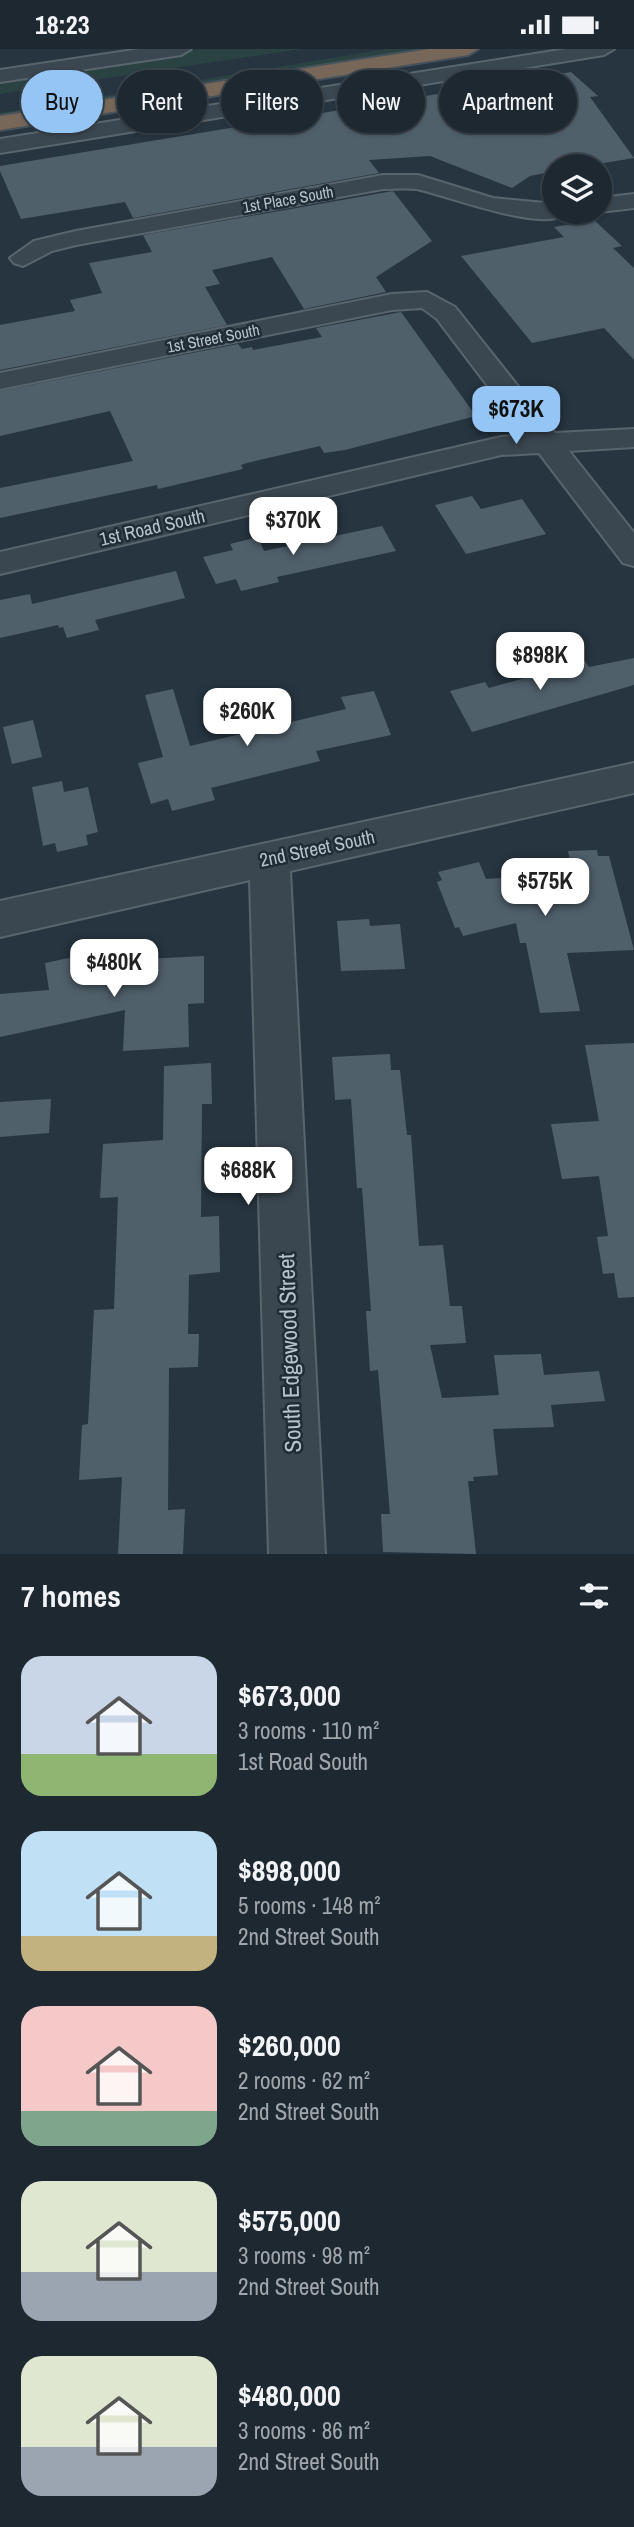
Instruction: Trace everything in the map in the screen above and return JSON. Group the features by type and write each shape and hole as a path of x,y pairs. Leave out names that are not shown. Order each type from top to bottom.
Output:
{"highway":[{"path":"0,123 468,49"},
{"path":"383,62 390,70"}],"street":[{"path":"0,76 181,49"},
{"path":"425,78 604,49"},
{"path":"0,146 337,92"},
{"name":"1st Place South","path":"23,258 43,246 76,237 383,181 418,182 489,205 542,210"},
{"path":"612,204 634,201"},
{"name":"1st Street South","path":"0,381 392,302 427,300 446,313 544,441"},
{"name":"1st Road South","path":"0,563 501,446 544,441 634,438"},
{"path":"544,441 634,555"},
{"name":"2nd Street South","path":"0,919 634,778"},
{"name":"South Edgewood Street","path":"269,858 297,1554"}],"green space":[{"path":"202,49 302,49 161,70 117,70 117,77 103,79 103,70 61,70"},
{"path":"387,49 438,49 305,70 260,70"},
{"path":"21,76 21,91 0,94 0,79"},
{"path":"221,76 221,83 207,85 207,79"},
{"path":"117,94 117,100 103,102 103,96"},
{"path":"21,110 21,115 0,118 0,113"}],"building":[{"path":"577,77 598,96 590,97 634,158 612,162 612,154 542,154 542,174 530,176 512,188 430,156 369,160 379,173 133,218 125,202 21,219 0,171 0,166 221,130 221,133 323,133 323,113 337,111 337,133 425,133 425,96 439,94 439,133 577,133"},
{"path":"393,191 432,241 376,277 386,292 304,309 272,257 212,270 220,284 205,287 227,325 0,370 0,325 75,311 70,300 102,293 89,263 152,252 143,235"},
{"path":"598,224 622,246 613,248 634,268 634,360 604,328 532,343 461,256 564,237 554,227"},
{"path":"401,312 476,416 345,450 324,453 320,446 247,463 241,465 243,469 158,489 157,485 0,518 0,488 133,461 110,411 0,436 0,391 238,344 242,349 252,347 253,350 322,337 316,328"},
{"path":"472,496 481,509 522,499 546,534 466,554 435,505"},
{"path":"382,526 396,551 277,577 279,582 241,591 236,579 216,584 203,557 233,550 230,544 258,537 264,551"},
{"path":"176,571 185,598 95,620 99,630 67,638 63,627 59,628 58,625 0,638 0,600 30,594 32,604"},
{"path":"634,658 634,685 472,732 450,691 485,682 489,688 585,661 589,667"},
{"path":"173,689 190,746 346,709 341,697 374,691 391,735 316,751 320,761 211,788 215,800 172,811 168,799 151,804 138,763 163,757 145,695"},
{"path":"33,720 42,757 12,764 3,727"},
{"path":"62,781 64,792 88,787 98,832 86,835 88,845 57,852 55,843 43,846 32,787"},
{"path":"597,850 598,856 609,856 634,950 567,953 580,1011 540,1013 526,943 520,943 516,923 463,936 459,927 455,928 437,882 442,880 438,872 479,862 486,879 573,874 568,851"},
{"path":"369,919 370,926 400,924 405,969 341,971 337,921"},
{"path":"87,954 88,962 204,956 204,1003 188,1004 189,1047 123,1051 125,1010 0,1037 0,994 49,990 45,963"},
{"path":"634,1043 634,1297 618,1298 614,1273 603,1274 597,1237 608,1236 599,1176 562,1179 551,1124 599,1121 585,1045"},
{"path":"390,1054 391,1070 400,1070 407,1135 411,1135 419,1246 443,1245 450,1306 462,1306 466,1343 430,1345 442,1398 499,1395 494,1355 541,1354 544,1375 599,1371 605,1401 551,1405 554,1427 493,1429 498,1475 473,1477 474,1481 468,1481 476,1554 383,1552 381,1514 390,1514 378,1370 370,1371 366,1311 371,1311 362,1188 357,1188 351,1099 335,1100 332,1057"},
{"path":"211,1063 212,1104 202,1104 201,1217 219,1216 220,1272 189,1275 188,1334 199,1334 198,1367 169,1368 168,1510 185,1509 183,1554 118,1554 122,1477 79,1480 82,1425 88,1424 94,1310 114,1309 118,1197 100,1198 103,1144 163,1140 164,1066"},
{"path":"51,1099 49,1133 0,1137 0,1102"}]}
